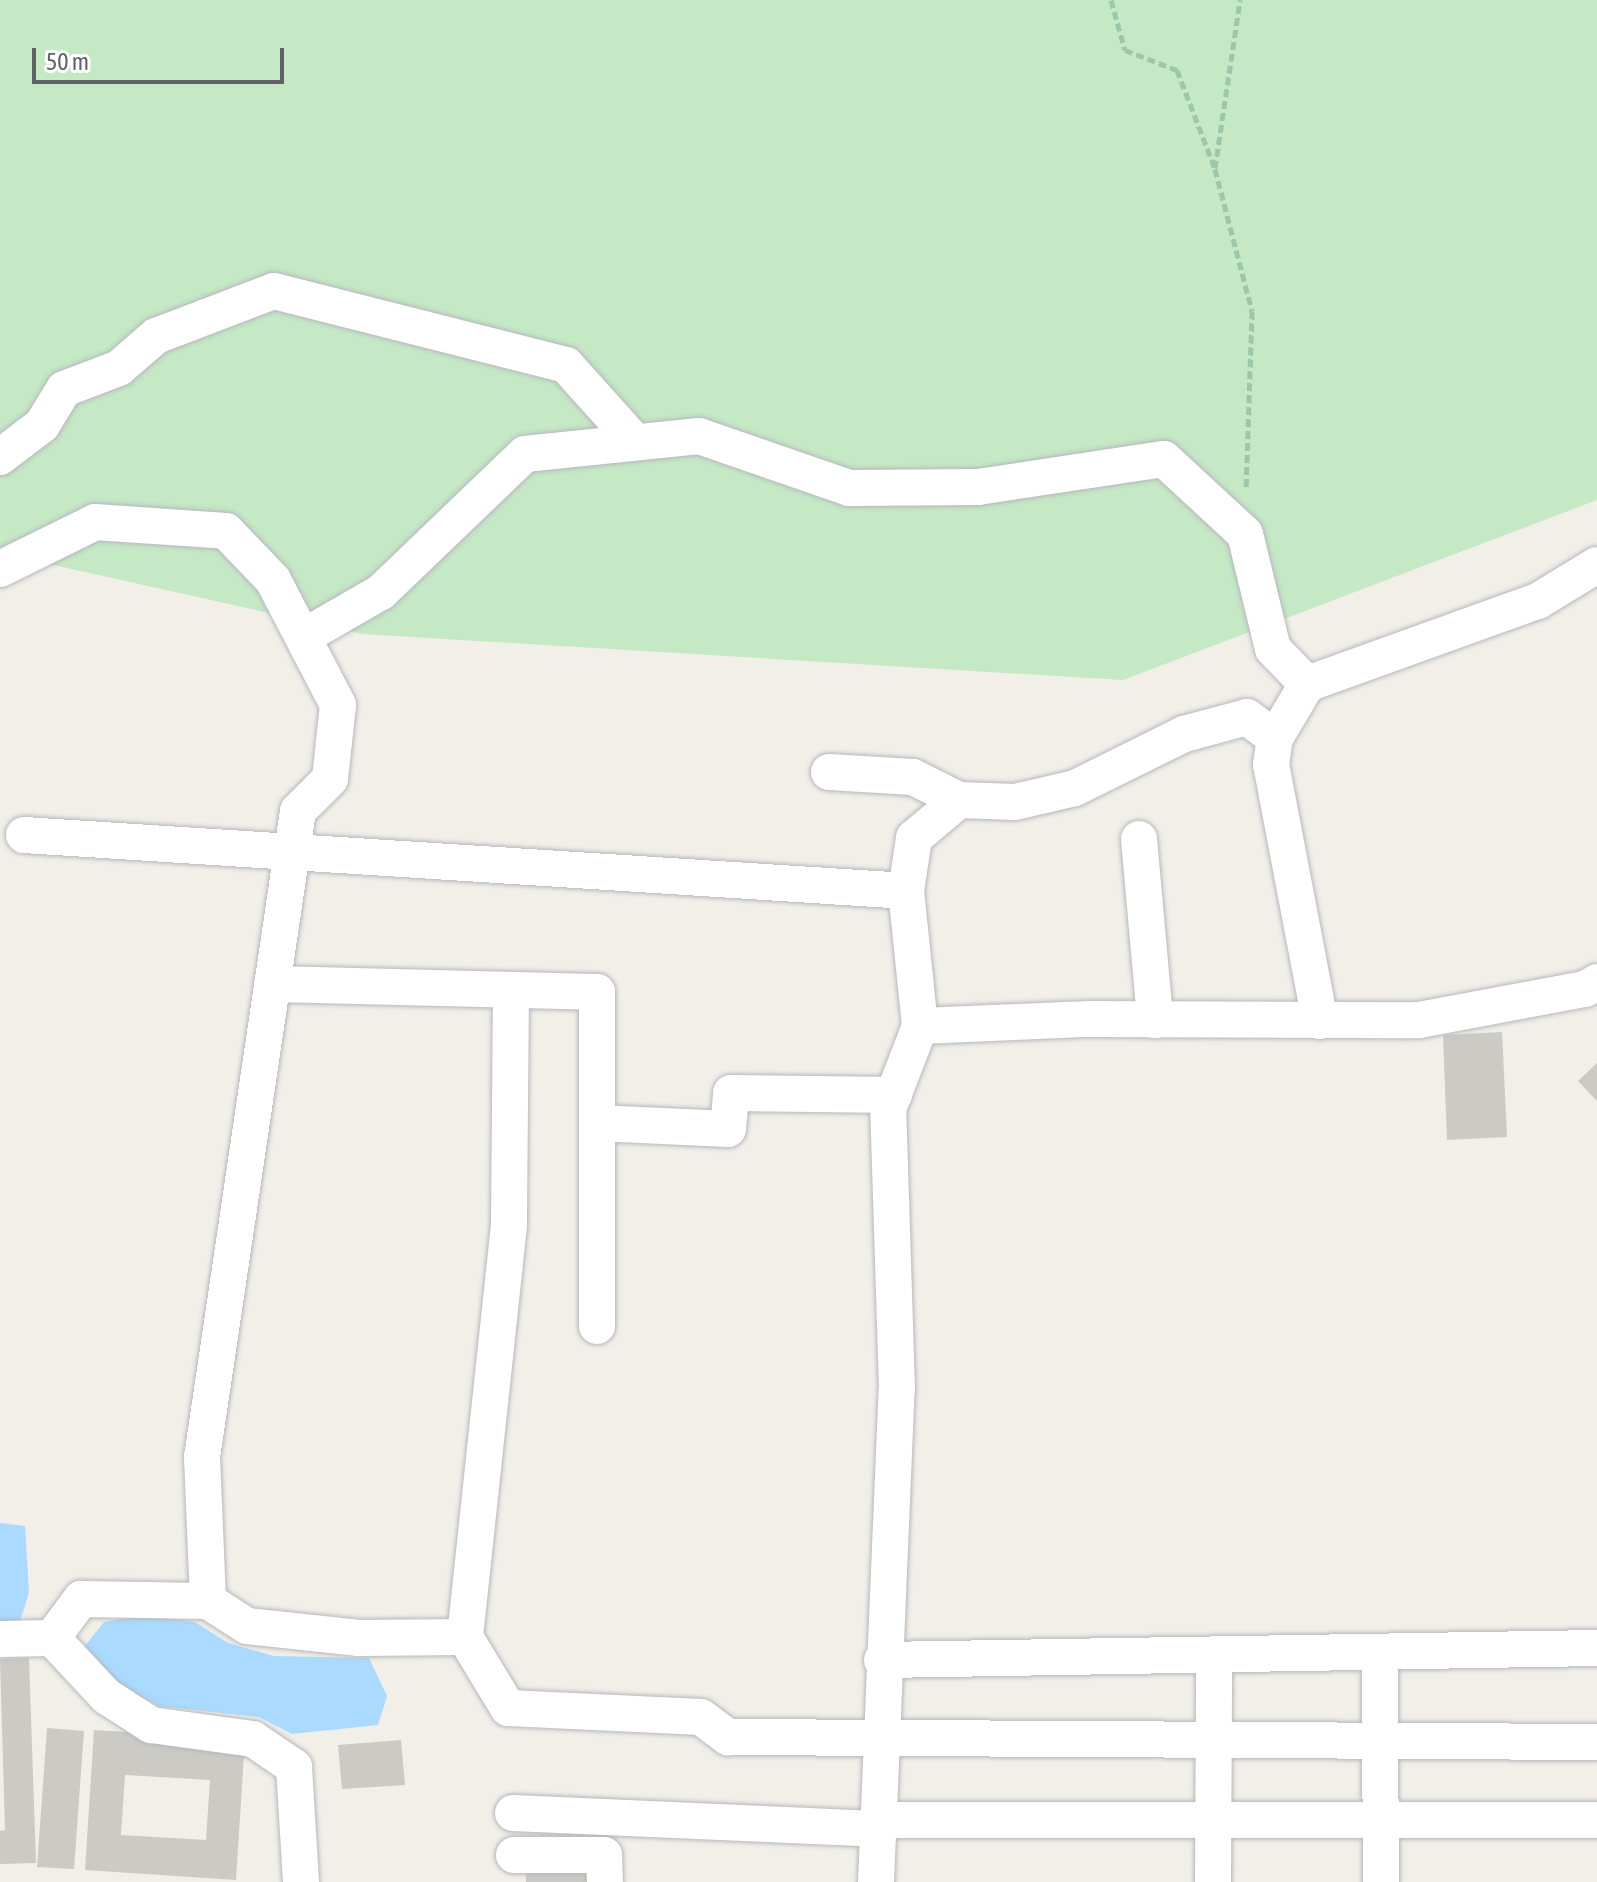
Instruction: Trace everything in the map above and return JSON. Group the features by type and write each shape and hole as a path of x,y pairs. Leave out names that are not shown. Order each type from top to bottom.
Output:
{"street":[{"path":"0,457 42,425 64,389 119,368 156,336 274,291 566,365 635,442"},
{"path":"303,637 381,592 525,454 699,436 849,488 978,487 1164,459 1245,534 1273,649 1307,684"},
{"path":"0,569 95,522 226,531 273,580 338,705 330,779 298,811 202,1457 208,1601"},
{"path":"1320,1021 1271,765 1275,738 1307,684 1538,601 1597,565"},
{"path":"829,772 913,777 959,800 1015,802 1075,788 1184,734 1247,717 1275,738"},
{"path":"876,1882 882,1660 897,1389 891,1102 920,1026 906,891 914,838 959,800"},
{"path":"24,835 292,849 906,891"},
{"path":"1139,839 1155,1020"},
{"path":"920,1026 1090,1019 1419,1020 1585,989 1597,982"},
{"path":"272,984 597,992 597,1326"},
{"path":"511,990 509,1225 465,1637 508,1708 701,1717 728,1737 1597,1742"},
{"path":"597,1123 728,1129 731,1093 891,1102"},
{"path":"52,1638 81,1599 208,1601 247,1626 359,1638 465,1637"},
{"path":"0,1639 52,1638 106,1696 151,1725 253,1739 294,1767 301,1882"},
{"path":"882,1660 1597,1648"},
{"path":"1380,1652 1381,1882"},
{"path":"1213,1882 1214,1655"},
{"path":"513,1813 877,1824 1597,1820"},
{"path":"514,1855 604,1855 605,1882"}],"path":[{"path":"1111,0 1125,50 1177,70 1215,169 1252,311 1245,534"},
{"path":"1215,169 1240,0"}],"green space":[{"path":"0,0 1597,0 1597,500 1123,680 363,634 0,553"}],"water":[{"path":"0,1523 25,1526 29,1592 19,1625 0,1626"},
{"path":"143,1615 195,1622 228,1643 274,1656 369,1658 387,1696 378,1725 292,1734 259,1717 159,1706 88,1671 85,1646 104,1622"}],"building":[{"path":"1502,1032 1507,1137 1447,1140 1443,1035"},
{"path":"1597,1063 1597,1101 1578,1081"},
{"path":"29,1658 36,1863 0,1864 0,1831 5,1830 0,1659"},
{"path":"47,1728 84,1731 74,1869 37,1867"},
{"path":"94,1730 245,1739 236,1880 85,1870","holes":["125,1775 210,1780 206,1840 121,1835"]},
{"path":"401,1740 405,1785 342,1789 338,1745"},
{"path":"596,1865 596,1882 526,1882 526,1866"}]}
